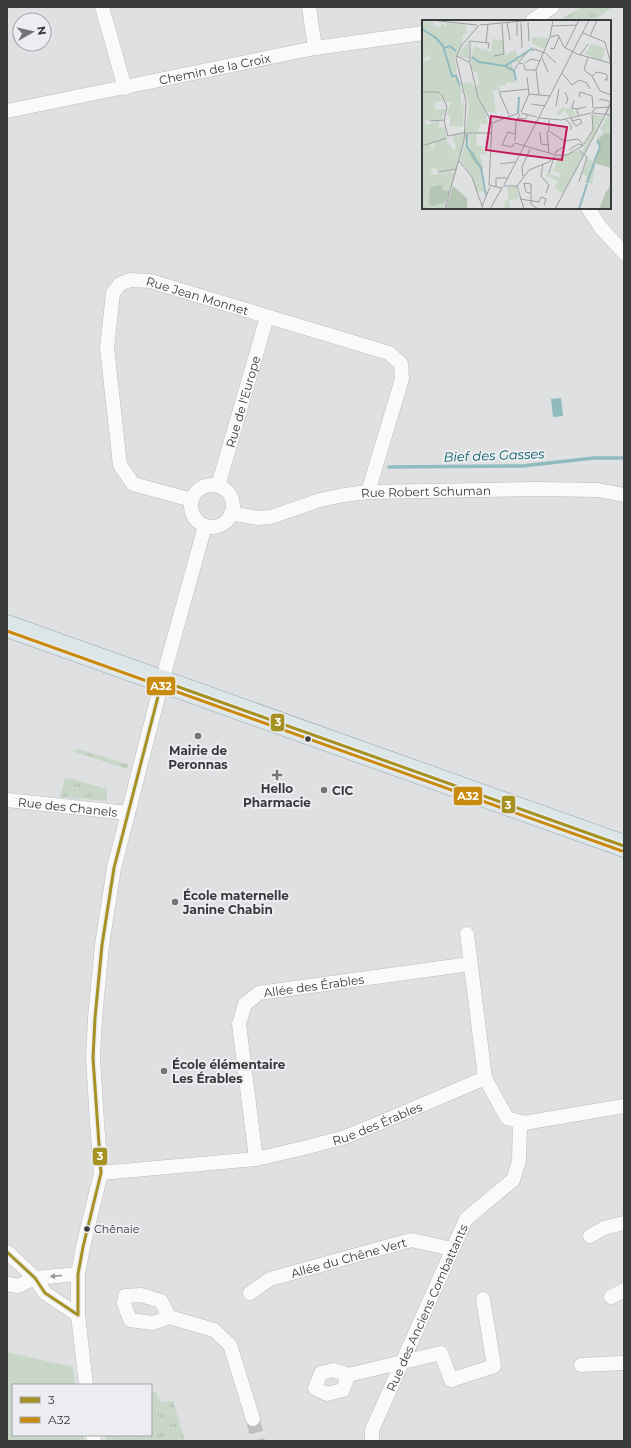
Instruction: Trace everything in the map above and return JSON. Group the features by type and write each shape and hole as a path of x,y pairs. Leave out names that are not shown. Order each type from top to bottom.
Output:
{"main road":[{"path":"7,626 624,846"}],"street":[{"path":"102,7 125,88"},
{"path":"308,7 315,48"},
{"path":"533,20 552,7"},
{"name":"Chemin de la Croix","path":"7,112 315,48 422,33"},
{"path":"589,209 601,228 624,253"},
{"name":"Rue Jean Monnet","path":"192,500 133,484 120,465 107,348 113,293 120,284 130,280 150,281 389,353 401,364 402,379 368,492"},
{"name":"Rue de l'Europe","path":"218,486 267,317"},
{"path":"211,486 218,486 230,497 232,508 231,513 221,525 205,526 195,519 192,513 192,500 199,490 211,486"},
{"name":"Rue Robert Schuman","path":"231,513 258,518 271,517 320,500 368,492 537,489 598,490 624,495"},
{"path":"86,1384 78,1315 78,1274 101,1173 93,1058 102,945 112,875 162,680 205,526"},
{"name":"Rue des Chanels","path":"7,800 128,813"},
{"path":"467,934 485,1078 507,1118 524,1123 624,1106"},
{"name":"Allée des Érables","path":"256,1159 239,1024 245,1004 259,994 470,964"},
{"name":"Rue des Érables","path":"101,1173 256,1159 308,1147 346,1137 485,1078"},
{"name":"Rue des Anciens Combattants","path":"372,1441 372,1430 466,1218 513,1180 519,1161 520,1122"},
{"path":"590,1236 604,1228 624,1223"},
{"name":"Allée du Chêne Vert","path":"250,1293 270,1279 411,1240 452,1249"},
{"path":"7,1252 35,1278 45,1293 78,1315"},
{"path":"7,1284 18,1286 35,1278 78,1274"},
{"path":"611,1297 624,1290"},
{"path":"348,1375 441,1354 451,1380 494,1366 483,1298"},
{"path":"169,1317 214,1330 230,1346 253,1418"},
{"path":"581,1365 624,1363"}],"green space":[{"path":"581,7 613,7 594,20 560,20"},
{"path":"78,749 128,764 127,769 72,751"},
{"path":"65,777 107,789 107,801 60,797"},
{"path":"7,1352 73,1367 75,1384 12,1384 12,1436 83,1436 84,1441 7,1441"},
{"path":"156,1392 160,1402 173,1401 185,1441 106,1441 105,1436 152,1436 152,1393"}],"water":[{"path":"561,398 563,416 553,417 551,399"}],"waterway":[{"name":"Bief des Gasses","path":"389,467 522,466 594,458 624,458"}],"tunnel":[{"path":"253,1419 258,1441"}],"transit line":[{"name":"A32","path":"7,631 622,851"},
{"name":"3","path":"162,681 624,846"},
{"name":"3","path":"78,1315 78,1274 101,1173 93,1058 102,945 114,868 162,681"},
{"name":"3","path":"7,1252 35,1278 45,1293 78,1315"}],"place":[{"name":"Mairie de Peronnas","path":"198,736"},
{"name":"Hello Pharmacie","path":"277,775"},
{"name":"CIC","path":"324,790"},
{"name":"École maternelle Janine Chabin","path":"175,902"},
{"name":"École élémentaire Les Érables","path":"164,1071"},
{"name":"Chênaie","path":"87,1229"}]}
